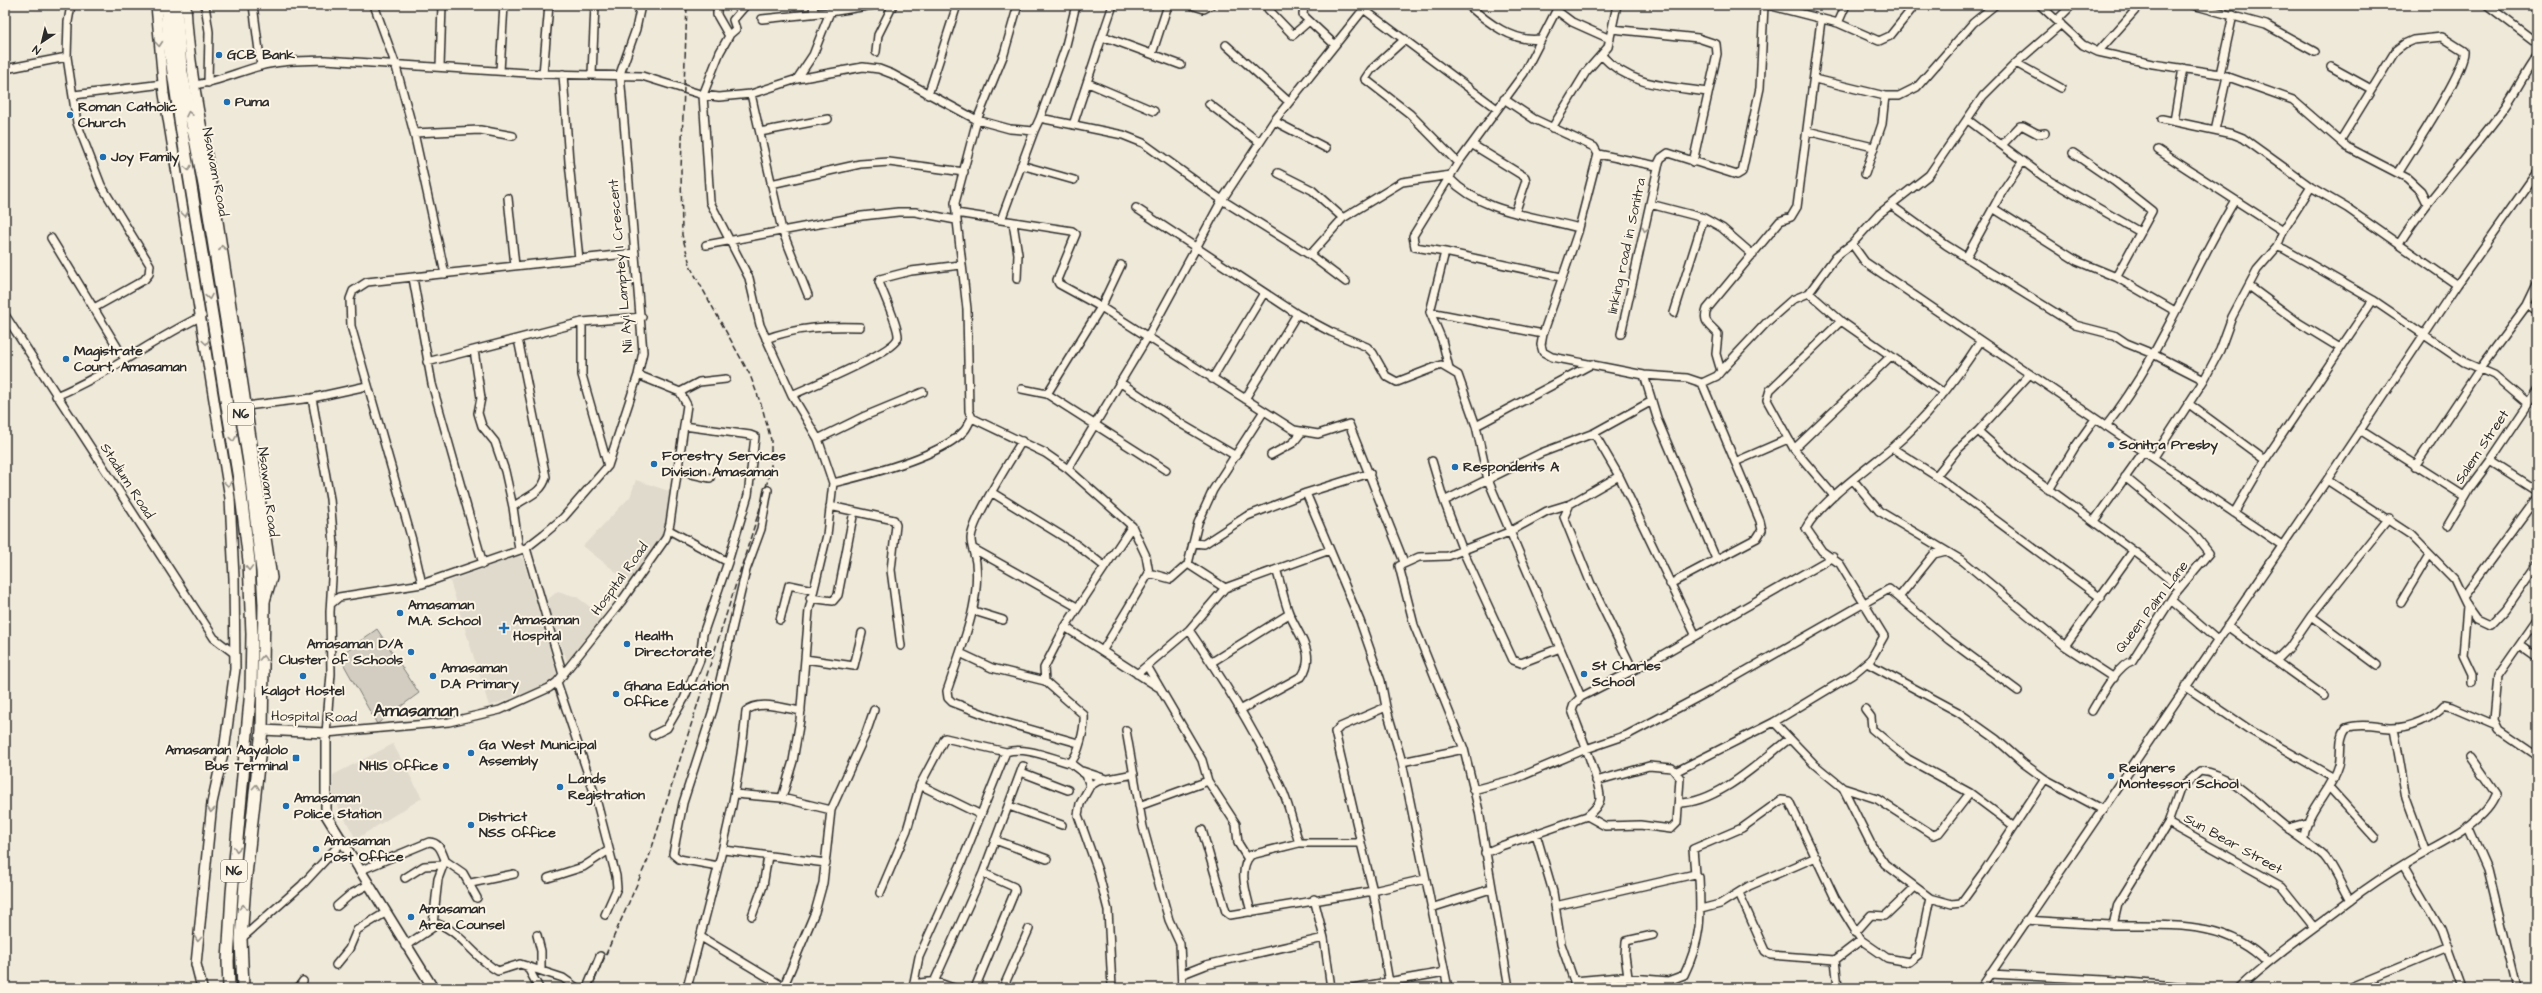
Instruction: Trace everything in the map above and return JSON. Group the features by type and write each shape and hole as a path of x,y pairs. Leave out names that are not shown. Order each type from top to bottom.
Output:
{"highway":[{"name":"Nsawam Road","path":"166,5 180,119 239,479 248,561 252,634 250,690 232,893 228,961 229,988"},
{"name":"Nsawam Road","path":"176,5 181,68 204,190 250,469 264,604 262,730 245,884 242,939 243,988"}],"main road":[{"path":"156,5 163,84 202,316 230,498 234,578 235,654 225,744 212,803 203,889 196,964 201,987"},
{"path":"186,5 194,85 214,196 272,578 264,604"},
{"name":"Hospital Road","path":"262,730 326,734"},
{"path":"326,734 326,815 405,946 433,988"}],"street":[{"path":"71,5 68,22 67,57 74,95 77,123 90,161 101,185 150,265 149,274 144,280 94,308"},
{"path":"205,5 209,32 208,83"},
{"path":"253,5 261,66"},
{"path":"374,5 395,63 414,133 445,274"},
{"path":"440,67 442,5"},
{"path":"500,71 504,5"},
{"path":"543,74 549,5"},
{"path":"592,74 595,5"},
{"path":"620,74 636,30 641,5"},
{"path":"717,5 717,15 729,34"},
{"path":"746,5 733,20 736,29 729,34 703,95 708,195 712,207 753,289 757,315 766,339 792,395 818,439 832,483 827,535 812,594 801,711 793,761 782,798"},
{"path":"813,5 814,13"},
{"path":"762,19 830,12 874,5"},
{"path":"876,52 880,30 893,5"},
{"path":"928,95 957,5"},
{"path":"832,483 910,461 930,453 964,432 972,418 968,400 970,353 967,309 955,203 977,120 1004,54 1018,5"},
{"path":"1001,220 1065,49 1076,5"},
{"path":"1073,125 1088,83 1090,69 1113,5"},
{"path":"1152,54 1168,5"},
{"path":"1191,5 1204,9 1211,5"},
{"path":"1304,5 1303,15 1308,22 1335,45"},
{"path":"1468,5 1510,34 1527,41 1540,39"},
{"path":"1552,128 1586,72 1608,47 1617,5"},
{"path":"1598,154 1658,166 1661,158 1668,153 1737,176 1742,172 1760,88 1764,5"},
{"path":"1768,5 1821,20 1838,23 1873,39 1885,40 1915,5"},
{"path":"1838,23 1846,5"},
{"path":"1815,79 1885,96 1899,96 1917,87 1973,23 1995,5"},
{"path":"2040,5 2084,44 2098,52 2224,75 2293,100 2340,141 2358,154 2399,172 2421,191 2427,203"},
{"path":"1504,99 1552,128 1594,147 1598,154 1579,228 1543,334 1541,345 1543,352 1552,357 1644,374 1687,378 1702,383 1717,376 1792,300 1809,293 1836,256 1852,244 1864,229 1891,205 1929,175 1983,96 2059,22 2072,5"},
{"path":"2098,52 2140,5"},
{"path":"2194,5 2266,25 2315,52"},
{"path":"2487,5 2537,43"},
{"path":"1068,469 1147,338 1222,200 1274,121 1335,45 1363,6 1497,109"},
{"path":"1562,277 1446,252 1415,247 1413,236 1458,163 1473,145 1504,99 1524,74 1540,39 1557,8 1572,22 1610,39"},
{"path":"1268,9 1293,35 1308,22"},
{"path":"797,79 813,55 830,12"},
{"path":"2216,130 2233,15"},
{"path":"1721,371 1716,354 1718,334 1706,322 1704,316 1707,309 1780,221 1791,217 1797,207 1806,131 1815,79 1821,20"},
{"path":"1612,29 1698,38 1713,42 1718,49 1693,162"},
{"path":"1101,40 1108,38 1181,65"},
{"path":"2340,141 2396,50 2413,40 2442,38 2464,51 2464,59 2454,81 2399,172"},
{"path":"1405,39 1371,70 1365,79 1410,114 1458,163"},
{"path":"1226,45 1289,102"},
{"path":"1601,56 1624,76 1644,82 1708,92"},
{"path":"2399,244 2427,203 2453,174 2504,108 2537,56"},
{"path":"5,69 67,57"},
{"path":"194,85 208,83 261,66 291,61 395,63 543,74 620,74 652,78 703,95 725,97 751,94 797,79 847,68 871,68 892,74 928,95 977,120 1010,129 1034,132"},
{"path":"2016,63 2061,88"},
{"path":"2331,67 2371,89"},
{"path":"2174,121 2183,68"},
{"path":"563,74 569,162 579,258"},
{"name":"Nii Ayi Lamptey I Crescent","path":"332,603 339,597 422,584 483,564 522,549 564,518 608,466 638,375 643,352 642,317 635,253 620,74"},
{"path":"1088,83 1154,111"},
{"path":"74,95 163,84"},
{"path":"751,94 782,230 808,296"},
{"path":"1865,174 1882,124 1885,96"},
{"path":"1209,104 1259,142"},
{"path":"1040,118 1123,135 1143,143 1222,200 1310,254 1346,282"},
{"path":"760,132 828,119"},
{"path":"2162,119 2216,130 2244,138 2311,187 2399,244 2457,285"},
{"path":"1968,120 2023,161 2071,193 2140,232"},
{"path":"1274,121 1326,148"},
{"path":"2002,145 2020,126 2024,126 2038,134 2045,133"},
{"path":"414,133 480,130 512,136"},
{"path":"1806,131 1873,147"},
{"path":"1473,145 1525,177 1526,181 1515,213"},
{"path":"2158,150 2283,231"},
{"path":"2073,153 2114,181 2152,211 2116,277"},
{"path":"1967,256 1993,208 2023,161"},
{"path":"771,184 860,164 889,162 964,172"},
{"name":"linking road in Sonitra","path":"1622,334 1659,163"},
{"path":"1021,165 1074,180"},
{"path":"1981,988 2026,920 2103,810 2185,686 2328,480 2457,285 2537,172"},
{"path":"1278,173 1312,190 1343,218"},
{"path":"1310,254 1343,218 1402,182 1450,177 1486,203 1515,213 1579,228"},
{"path":"2154,457 2204,380 2220,350 2232,318 2257,270 2276,247 2283,231 2311,187"},
{"path":"508,198 515,266"},
{"path":"2106,426 2130,392 2153,354 2210,241 2235,200"},
{"path":"1650,204 1704,218 1722,228 1753,255"},
{"path":"1891,205 1946,245 1967,256 2081,328 2114,335 2126,343 2153,354 2204,380"},
{"path":"1136,208 1195,249 1297,314 1331,332 1367,347 1373,353 1386,376 1397,382 1441,365 1449,368 1458,375 1476,426 1488,480 1581,697"},
{"path":"1993,208 2078,261 2116,277 2175,311"},
{"path":"706,245 730,242 782,230 898,212 914,212 1001,220 1072,231 1076,234 1057,280 1059,284 1101,307 1245,400 1301,433 1318,434 1349,424 1370,473 1404,562"},
{"path":"1674,313 1704,218"},
{"path":"1013,223 1018,254 1017,279"},
{"path":"51,238 124,358"},
{"path":"1852,244 1865,262 1980,342 2154,457 2283,546"},
{"path":"2276,247 2284,249 2373,300 2479,370 2486,371 2505,383 2527,404"},
{"path":"1446,252 1430,306 1430,312 1442,340 1449,368"},
{"path":"422,584 412,540 351,326 350,299 352,291 367,282 635,253"},
{"path":"792,395 862,363 895,344 898,337 896,325 888,309 879,282 880,279 911,271 961,265"},
{"path":"1047,394 1101,307 1121,265"},
{"path":"413,278 427,362 483,564"},
{"path":"2415,466 2479,370 2527,305 2537,284"},
{"path":"2249,286 2299,323 2340,348"},
{"path":"1212,379 1264,293"},
{"path":"1809,293 1841,321 1944,393"},
{"path":"2234,513 2265,460 2373,300"},
{"path":"2527,305 2537,312"},
{"path":"1430,312 1543,334"},
{"path":"1245,400 1297,314"},
{"name":"Stadium Road","path":"5,315 214,638 235,654"},
{"path":"56,396 77,388 124,358 202,316"},
{"path":"427,362 582,322 642,317"},
{"path":"1834,496 1794,449 1769,405 1767,394 1841,321"},
{"path":"582,322 582,375 608,466"},
{"path":"766,339 785,331 825,326 860,327"},
{"path":"513,507 539,491 544,485 546,477 518,339"},
{"path":"1677,771 1774,722 1852,675 1867,663 1882,643 1884,636 1840,564 1833,557 1822,552 1806,528 1834,496 1892,448 1944,393 1980,342"},
{"path":"474,350 481,398 478,413 487,434 495,442 505,471 522,549 563,675"},
{"path":"1794,449 1891,356"},
{"path":"1476,426 1592,364"},
{"path":"1644,374 1652,402 1716,559"},
{"path":"1936,476 1957,450 1978,431 2030,374"},
{"path":"638,375 680,392 699,382 726,379"},
{"path":"1121,383 1183,425 1236,456"},
{"path":"1670,584 1757,538 1762,530 1760,521 1702,383"},
{"path":"246,406 312,398 367,386"},
{"path":"1022,389 1047,394 1166,470"},
{"name":"Salem Street","path":"2360,430 2461,495 2467,493 2537,391"},
{"name":"Hospital Road","path":"326,734 449,722 500,710 548,688 557,682 647,568 669,530 687,406 680,392"},
{"path":"818,439 865,416 923,392"},
{"path":"312,398 330,505 334,545 332,603 330,612 331,674 326,734"},
{"path":"1444,501 1541,453 1594,433 1652,402"},
{"path":"2189,404 2265,460"},
{"path":"1149,573 1171,579 1188,564 1198,523 1213,490 1264,411"},
{"path":"972,418 1022,441 1068,469 1132,526 1146,556 1149,573 1103,650"},
{"path":"2049,490 2074,446 2095,419"},
{"path":"653,735 667,728 684,699 700,660 703,634 728,562 748,494 756,442 755,437 750,435 684,426"},
{"path":"1978,431 2049,490 2094,521 2180,588"},
{"path":"1271,456 1293,443 1301,433"},
{"path":"1594,433 1618,476 1695,634"},
{"path":"1735,462 1788,439"},
{"path":"1022,441 992,492 974,528 971,539 974,549 976,577 974,610 948,691 948,698 952,702 1004,722 1078,743"},
{"path":"1892,448 1936,476 2101,598"},
{"path":"2094,521 2144,451"},
{"path":"1432,461 1444,501 1464,551 1512,660 1521,663 1560,648"},
{"path":"2490,461 2537,491"},
{"path":"678,471 710,478"},
{"path":"1193,543 1204,544 1247,516 1306,493 1370,473"},
{"path":"1509,988 1485,853 1464,749 1414,625 1399,566 1404,562 1419,557 1448,556 1464,551 1509,532 1547,511 1570,504 1618,476"},
{"name":"Queen Palm Lane","path":"2092,710 2127,662 2132,661 2171,600 2209,553 2208,549 2174,516 2125,477"},
{"path":"1853,480 1879,511 1963,561 2065,646 2114,678"},
{"path":"2328,480 2388,518 2411,535 2429,555 2442,566 2464,596 2467,606 2477,620 2490,626 2506,609 2537,564"},
{"path":"718,866 679,859 673,854 683,803 713,710 736,607 748,564 761,529 768,490"},
{"path":"992,492 1077,545 1104,566"},
{"path":"1306,493 1362,629 1381,681 1386,707 1402,762 1448,988"},
{"path":"2448,525 2467,493"},
{"path":"2464,596 2537,497"},
{"path":"1570,504 1564,516 1573,542 1633,670"},
{"path":"830,506 894,520 896,525 891,570 901,646"},
{"path":"780,620 789,585 833,601 838,595 854,511"},
{"path":"2276,662 2293,643 2311,616 2388,518"},
{"path":"1045,681 1044,668 1065,627 1077,606 1132,526"},
{"path":"669,530 728,562"},
{"path":"1932,543 1934,554"},
{"path":"974,549 1077,606"},
{"path":"1137,674 1189,630 1225,588 1277,572 1330,550"},
{"path":"1900,596 1934,554 1946,551"},
{"path":"2065,646 2101,598 2133,551"},
{"path":"2401,602 2429,555"},
{"path":"1485,853 1587,816 1600,799 1586,749 1572,710 1574,704 1581,697 1633,670 1833,557"},
{"path":"1188,564 1225,588"},
{"path":"1240,710 1302,676 1308,667 1308,655 1289,614 1277,572"},
{"path":"1473,790 1515,779 1586,749 1627,735 1658,720 1889,589 1900,596 1949,640 2018,691"},
{"path":"2171,600 2217,640"},
{"path":"2467,606 2463,655 2472,674 2472,682"},
{"path":"974,610 1003,620"},
{"path":"1212,662 1289,614"},
{"path":"2311,616 2377,665"},
{"path":"2495,726 2494,694 2498,676 2537,620"},
{"path":"2227,626 2324,696"},
{"path":"1065,627 1103,650 1158,687"},
{"path":"1189,630 1212,662 1265,752 1284,796 1299,843"},
{"path":"805,659 854,666 862,633"},
{"path":"2520,644 2537,657"},
{"path":"960,653 992,668 1045,681 1084,715 1085,722 1075,756 1070,763"},
{"path":"1867,663 1958,712 1996,739 2023,763 2045,779 2103,810"},
{"path":"1147,666 1202,760 1208,781 1236,824 1238,843 1248,859"},
{"path":"557,682 585,765 618,882 605,915"},
{"path":"2185,686 2250,730 2334,778"},
{"path":"687,988 718,866 724,850 735,794 746,711 751,707 759,705 801,711"},
{"path":"2304,838 2309,822 2334,778 2338,765 2342,737 2346,728 2368,726 2394,728 2424,720 2437,713 2444,705 2453,707 2495,726 2537,756"},
{"path":"1386,707 1340,727 1335,732 1372,890 1389,985"},
{"path":"1865,709 1871,717 1871,728 1885,741 1908,759 1970,792 2014,826"},
{"path":"701,937 783,987 815,912 826,863 831,810 866,733 874,710"},
{"path":"1774,722 1789,739 1844,788 1877,799 1933,835 1939,833 1970,792"},
{"path":"2394,728 2406,798 2426,852"},
{"path":"1126,730 1139,806 1165,905 1178,938 1183,974 1182,988"},
{"path":"880,893 907,830 920,785 945,738 1006,752 1013,750 1026,752 1070,763 1088,777 1090,786"},
{"path":"1679,803 1695,802 1719,791 1789,739"},
{"path":"1402,762 1464,749"},
{"path":"954,988 934,982 913,985 919,957 981,815 1006,752"},
{"path":"2239,988 2266,962 2313,926 2341,910 2350,901 2403,865 2477,820 2496,794 2471,758"},
{"path":"1587,816 1605,826 1640,825 1671,829 1677,823 1680,778 1677,771 1664,766 1649,766 1596,781"},
{"path":"934,982 983,873 1022,769 1068,790"},
{"path":"1082,771 1106,779"},
{"path":"2113,925 2114,914 2124,893 2168,823 2180,789 2200,771 2208,771 2232,783 2288,828 2304,838 2325,857 2350,901"},
{"path":"1112,988 1108,910 1098,871 1078,815 1080,804 1090,786 1106,779 1134,774"},
{"path":"1844,788 1851,806 1885,864 1914,888 1930,898 1952,904 1960,902 2014,826 2045,779"},
{"path":"1139,806 1208,781"},
{"path":"920,785 981,815"},
{"path":"2329,787 2375,838"},
{"path":"735,794 782,798 831,810"},
{"path":"1536,834 1556,906 1561,944 1574,984 1628,977 1668,981 1684,975 1696,948 1701,909 1699,877 1695,874 1693,849 1742,828 1781,800 1789,801 1835,898 1855,933 1861,940 1886,958 1909,962 1918,955 1930,898"},
{"path":"1008,806 1062,824"},
{"path":"2288,828 2309,822"},
{"name":"Sun Bear Street","path":"2168,823 2281,886 2313,926"},
{"path":"2468,826 2487,869 2516,988"},
{"path":"1202,830 1226,912 1234,916 1314,899 1372,890 1425,879"},
{"path":"996,840 1047,859"},
{"path":"242,939 302,884 342,842"},
{"path":"359,871 429,842 435,842 439,847 444,864 438,879 433,924"},
{"path":"1252,912 1244,885 1245,865 1248,859 1258,854 1299,843 1361,844"},
{"path":"548,878 582,867 609,850"},
{"path":"724,850 826,863"},
{"path":"752,916 763,886 768,856"},
{"path":"1701,909 1712,907 1816,857"},
{"path":"405,878 424,866 444,864 463,872 471,883 477,898"},
{"path":"2403,865 2441,930 2462,988"},
{"path":"975,988 1015,891 1014,887 1010,884 983,873"},
{"path":"471,883 514,874"},
{"path":"1556,906 1695,874"},
{"path":"337,906 351,894 368,885"},
{"path":"1855,933 1871,915 1885,916 1914,888"},
{"path":"1431,908 1491,889"},
{"path":"1739,893 1765,951 1777,956 1835,960 1861,940"},
{"path":"1314,899 1324,938 1331,988"},
{"path":"336,965 350,950 357,930 385,913"},
{"path":"2026,920 2113,925 2176,925 2211,930 2234,937 2266,962"},
{"path":"405,946 433,924 442,925 489,966 498,971 520,964 563,978 577,988"},
{"path":"1003,988 1029,929"},
{"path":"537,935 541,951 541,970"},
{"path":"1628,977 1625,955 1626,941 1653,935"},
{"path":"1183,974 1206,965 1324,938"},
{"path":"2349,988 2448,947"},
{"path":"587,988 600,956"},
{"path":"1835,960 1838,987"},
{"path":"527,966 539,988"},
{"path":"1353,988 1389,985 1445,972"},
{"path":"1990,974 2104,980 2200,988"},
{"path":"298,988 303,981"}],"shaded area":[{"path":"636,480 672,492 664,536 631,584 583,546 630,497"},
{"name":"Amasaman Hospital","path":"518,556 523,559 557,675 540,689 489,706 450,581"},
{"path":"558,591 577,597 603,617 567,661 546,601"},
{"path":"377,629 419,693 377,724 339,656"},
{"path":"393,744 422,798 356,839 333,797 333,775"}],"railway":[{"path":"591,988 649,857 762,502 771,468 771,440 762,407 750,375 691,268 682,235 681,169 687,5"}],"place":[{"name":"GCB Bank","path":"219,55"},
{"name":"Puma","path":"227,102"},
{"name":"Roman Catholic Church","path":"70,115"},
{"name":"Joy Family","path":"103,157"},
{"name":"Magistrate Court, Amasaman","path":"66,359"},
{"name":"Sonitra Presby","path":"2111,445"},
{"name":"Forestry Services Division Amasaman","path":"654,464"},
{"name":"Respondents A","path":"1455,467"},
{"name":"Amasaman M.A. School","path":"400,613"},
{"name":"Amasaman Hospital","path":"504,628"},
{"name":"Health Directorate","path":"627,644"},
{"name":"Amasaman D/A Cluster of Schools","path":"411,652"},
{"name":"St Charles School","path":"1584,674"},
{"name":"kalgot Hostel","path":"303,676"},
{"name":"Amasaman D.A Primary","path":"433,676"},
{"name":"Ghana Education Office","path":"616,694"},
{"name":"Ga West Municipal Assembly","path":"471,753"},
{"name":"Amasaman Aayalolo Bus Terminal","path":"296,758"},
{"name":"NHIS Office","path":"446,766"},
{"name":"Reigners Montessori School","path":"2111,776"},
{"name":"Lands Registration","path":"560,787"},
{"name":"Amasaman Police Station","path":"286,806"},
{"name":"District NSS Office","path":"471,825"},
{"name":"Amasaman Post Office","path":"316,849"},
{"name":"Amasaman Area Counsel","path":"411,917"}],"district":[{"name":"Amasaman","path":"416,710"}]}
